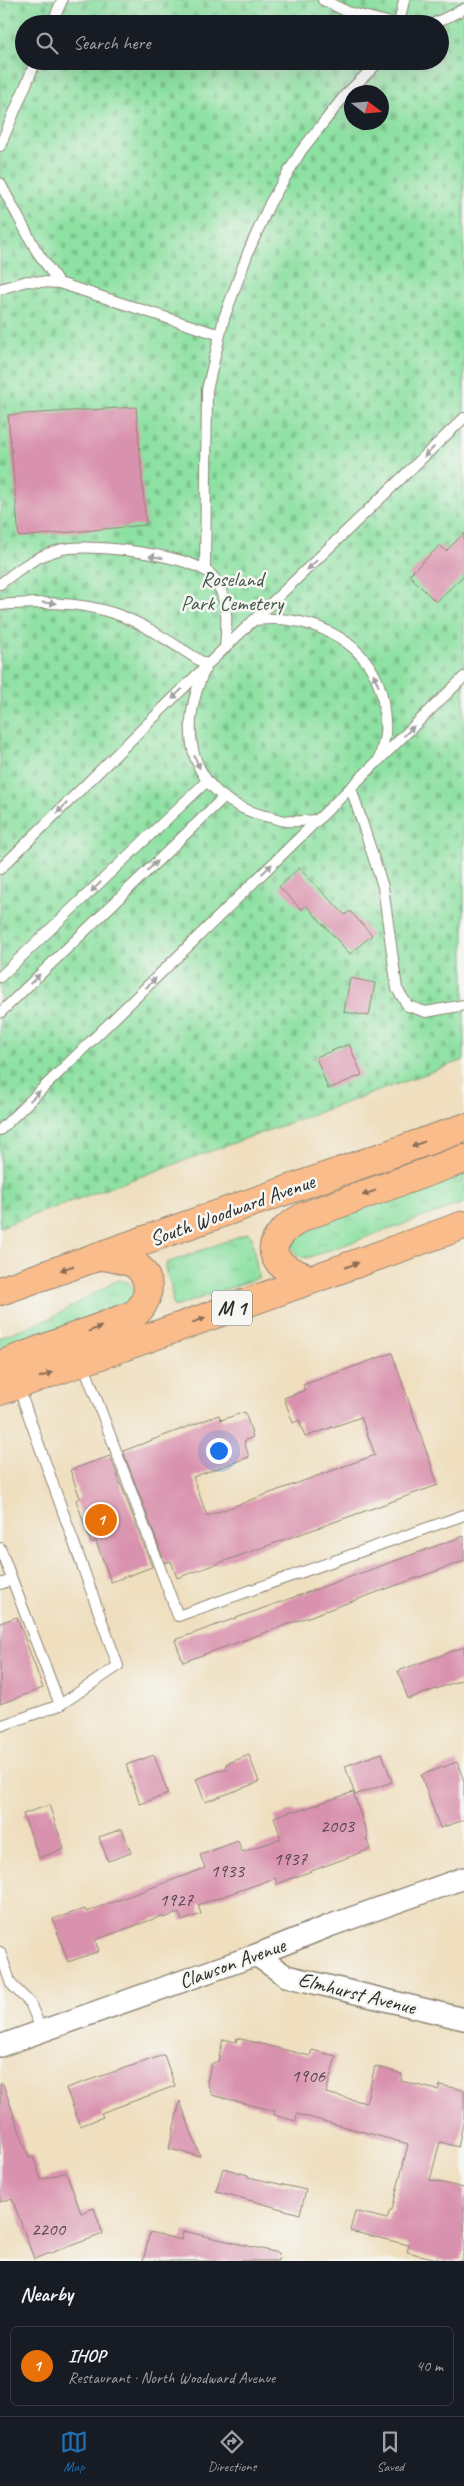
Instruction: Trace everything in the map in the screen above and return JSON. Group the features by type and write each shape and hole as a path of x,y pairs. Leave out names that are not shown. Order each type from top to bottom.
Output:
{"main road":[{"name":"South Woodward Avenue","path":"0,1292 464,1128"},
{"path":"311,1280 288,1269 278,1258 275,1250 277,1239 287,1225 305,1216 464,1159"},
{"name":"M 1","path":"6,1380 83,1362 464,1225"},
{"path":"6,1380 135,1314 143,1307 148,1297 148,1282 137,1266 104,1256"}],"street":[{"name":"Clawson Avenue","path":"0,2046 256,1956 329,1926 464,1878"},
{"name":"Elmhurst Avenue","path":"256,1956 286,1976 464,2019"}],"lane":[{"path":"56,15 62,0"},
{"path":"323,0 348,12 360,15"},
{"path":"401,15 404,0"},
{"path":"449,16 464,9"},
{"path":"0,146 32,70"},
{"path":"205,570 207,390 220,335 249,250 270,203 300,151 346,94 371,70"},
{"path":"0,183 36,250 60,283"},
{"path":"0,289 27,281 60,283 220,335"},
{"path":"0,869 207,665 464,418"},
{"path":"0,584 24,564 62,549 87,546 178,560 199,566 213,576 222,594 228,614 225,648"},
{"path":"0,605 39,602 90,606 115,614 142,626 207,665"},
{"path":"254,620 287,619 318,627 334,633 352,644 365,658 376,677 384,701 386,733 378,761"},
{"path":"207,665 197,686 189,729 194,754 207,781 222,798 252,812 287,821 318,820"},
{"path":"0,1130 463,679"},
{"path":"0,977 207,781"},
{"path":"350,788 383,887 392,939 397,990 408,1006 426,1012 464,1005"},
{"path":"0,1013 222,798"},
{"path":"83,1362 178,1616 464,1514"},
{"path":"0,1726 60,1705 118,1666 6,1380"},
{"path":"0,1548 60,1705"},
{"path":"0,1584 12,1580"},
{"path":"0,1952 11,1984 30,2004 42,2031"}],"green space":[{"name":"Roseland Park Cemetery","path":"0,0 464,0 464,1060 0,1227"},
{"path":"464,1170 464,1203 307,1258 297,1256 292,1248 292,1238 298,1231"},
{"path":"248,1233 252,1237 258,1278 178,1306 173,1306 171,1286 165,1269 167,1263"},
{"path":"118,1280 128,1282 135,1290 135,1301 0,1355 0,1337 51,1318"}],"building":[{"path":"136,407 146,525 19,537 8,415"},
{"path":"464,533 464,575 436,602 409,575 440,545 446,551"},
{"path":"299,868 345,915 350,911 372,935 350,954 306,905 302,910 279,887"},
{"path":"350,978 375,983 369,1016 344,1012"},
{"path":"349,1044 362,1075 328,1089 316,1057"},
{"path":"392,1353 438,1485 177,1578 171,1561 165,1563 123,1451 219,1415 221,1420 245,1412 253,1437 244,1441 249,1457 193,1477 207,1516 375,1455 361,1417 305,1437 299,1420 293,1423 284,1398 305,1390 303,1385"},
{"path":"110,1456 152,1567 111,1582 96,1541 91,1543 76,1500 80,1498 70,1470"},
{"path":"464,1536 464,1561 183,1662 175,1640"},
{"path":"17,1617 43,1688 0,1704 0,1623"},
{"path":"464,1647 464,1679 408,1699 398,1671"},
{"path":"382,1753 392,1782 355,1795 345,1766"},
{"path":"154,1755 168,1794 140,1804 126,1765"},
{"path":"249,1755 259,1782 205,1802 196,1779 227,1768 226,1764"},
{"path":"457,1762 464,1781 464,1820 440,1828 421,1775"},
{"path":"353,1792 368,1837 366,1838 370,1849 277,1884 275,1878 198,1905 201,1914 182,1921 179,1913 163,1918 162,1916 95,1940 99,1951 68,1962 53,1919 85,1909 86,1912 205,1868 200,1855 238,1841 242,1852 281,1839 274,1817 294,1810 295,1812"},
{"path":"49,1805 64,1849 39,1858 23,1814"},
{"path":"122,1829 131,1853 108,1861 99,1837"},
{"path":"237,2038 310,2056 312,2050 336,2056 326,2093 366,2103 375,2066 402,2074 401,2081 438,2090 440,2085 464,2090 464,2119 458,2147 440,2142 430,2180 464,2188 464,2250 461,2261 446,2261 407,2252 409,2245 350,2231 355,2211 387,2219 390,2210 392,2210 408,2144 297,2114 296,2121 274,2115 275,2111 212,2095 207,2082 211,2064 218,2061 223,2039 236,2042"},
{"path":"164,2055 175,2086 101,2113 103,2117 80,2126 66,2088"},
{"path":"0,2084 3,2084 29,2158 33,2156 41,2180 66,2172 81,2213 94,2208 103,2234 34,2259 12,2198 0,2202"},
{"path":"180,2101 200,2156 169,2149"},
{"path":"223,2168 248,2175 248,2177 306,2190 300,2214 216,2191"},
{"path":"183,2231 279,2253 278,2261 143,2261 150,2232 181,2240"}],"place":[{"name":"IHOP","path":"101,1520"}]}
